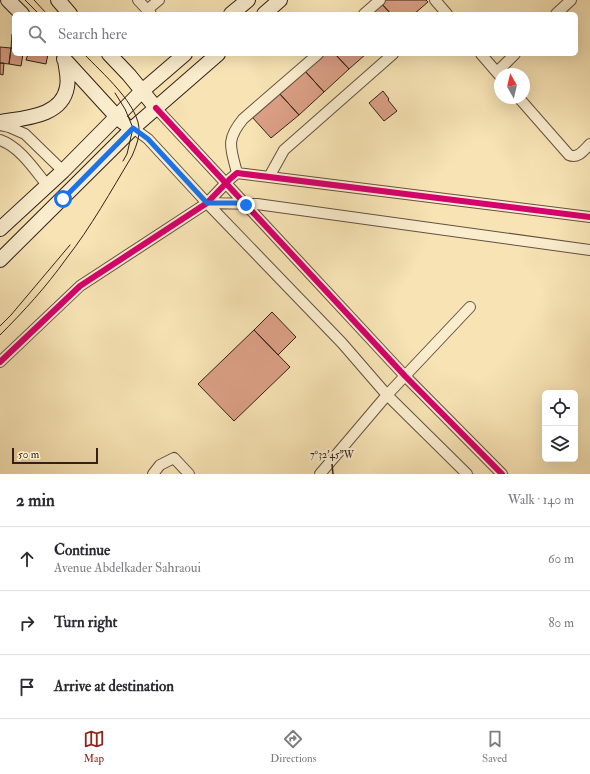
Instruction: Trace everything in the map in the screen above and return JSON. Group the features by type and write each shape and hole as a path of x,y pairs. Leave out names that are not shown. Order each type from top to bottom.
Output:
{"main road":[{"path":"8,0 20,12"},
{"path":"58,0 68,12"},
{"path":"233,12 248,0"},
{"path":"266,12 280,0"},
{"path":"111,56 156,108"},
{"path":"0,229 63,171 142,91 183,56"},
{"path":"0,260 133,128 216,56"},
{"path":"62,57 117,117 133,128"},
{"path":"0,123 38,115 51,110 58,105 67,89 68,80 62,57"}],"street":[{"path":"138,0 149,12 159,0"},
{"path":"366,12 380,0"},
{"path":"435,0 443,12"},
{"path":"558,12 571,0"},
{"path":"237,173 230,141 234,130 243,119 316,56"},
{"path":"269,177 284,150 391,56"},
{"path":"483,56 494,69"},
{"path":"503,68 513,56"},
{"path":"524,104 569,155 573,157 578,155 590,144"},
{"path":"156,108 405,376 502,474"},
{"path":"0,123 25,134 63,171"},
{"path":"133,128 148,139 207,203 342,343 387,394 467,474"},
{"path":"0,140 13,147 20,153 47,185"},
{"path":"0,362 80,286 207,203 237,173 590,217"},
{"path":"207,203 257,204 590,250"},
{"path":"320,474 387,394 470,307"},
{"path":"153,474 160,465 174,458 189,474"}],"building":[{"path":"385,0 426,0 428,2 416,12 389,12 381,3"},
{"path":"381,3 389,12 371,12"},
{"path":"0,47 11,48 9,64 0,63"},
{"path":"12,48 12,56 23,56 21,66 9,64"},
{"path":"27,56 48,56 46,64 26,60"},
{"path":"321,56 337,56 349,69 324,92 305,71"},
{"path":"337,56 364,56 349,69"},
{"path":"0,63 4,63 3,75 0,74"},
{"path":"305,71 324,92 299,115 279,93"},
{"path":"383,91 397,111 384,121 369,103"},
{"path":"279,93 299,115 271,138 252,117"},
{"path":"272,312 296,337 278,355 254,330"},
{"path":"254,330 290,367 234,421 198,384"}],"tram line":[{"path":"25,0 37,12"},
{"path":"34,0 45,12"},
{"path":"0,335 43,289 75,247 132,156 138,141 138,122 134,111 119,90 86,56"},
{"path":"115,93 125,109 133,128 127,154 123,161"},
{"path":"0,326 70,245"}],"cycle path":[{"path":"156,108 405,376 502,474"},
{"path":"0,362 80,286 207,203 237,173 590,217"}],"route":[{"path":"63,199 133,128 148,139 207,203 244,203 246,205"}]}
